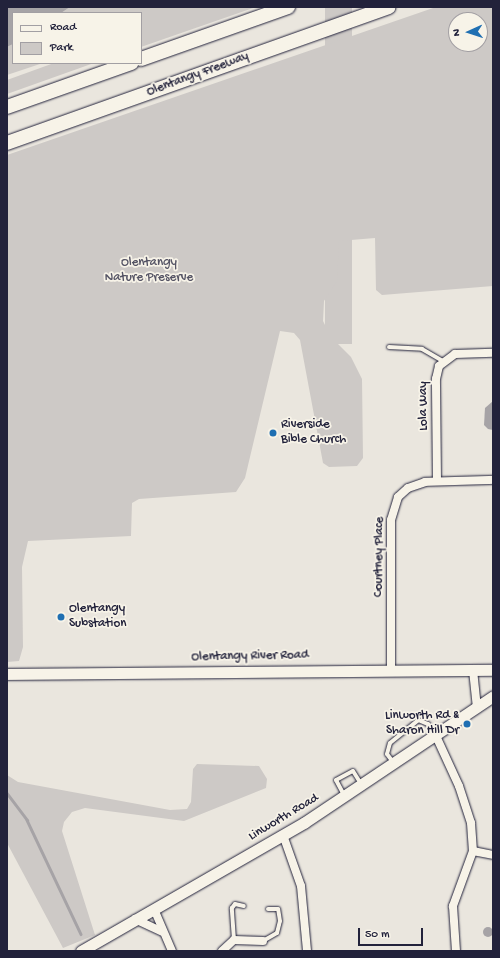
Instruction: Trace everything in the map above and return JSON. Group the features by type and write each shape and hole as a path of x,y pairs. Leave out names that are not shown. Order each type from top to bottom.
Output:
{"highway":[{"path":"142,59 288,7"},
{"name":"Olentangy Freeway","path":"7,143 388,7"},
{"path":"7,107 128,64"}],"main road":[{"name":"Olentangy River Road","path":"7,674 493,670"},
{"name":"Linworth Road","path":"81,951 283,835 345,797 493,696"}],"street":[{"path":"443,361 455,354 493,353"},
{"name":"Lola Way","path":"437,481 436,379 443,361"},
{"name":"Courtney Place","path":"391,670 392,511 398,497 408,488 437,481 493,480"},
{"path":"473,670 477,707"},
{"path":"436,736 460,786 471,823 473,851 453,906 456,951"},
{"path":"283,835 301,886 307,951"},
{"path":"473,851 493,855"},
{"path":"154,909 161,931 172,951"},
{"path":"135,919 161,931"},
{"path":"222,951 234,940 263,941"}],"lane":[{"path":"389,347 422,349 443,361"},
{"path":"394,764 387,754 390,743 418,720 428,724 436,736"},
{"path":"345,797 336,780 353,771 362,786"},
{"path":"234,940 232,908 235,904 244,906"},
{"path":"263,941 277,933 280,921 278,909 268,909"}],"green space":[{"path":"70,7 256,7 142,47 142,12 62,12"},
{"path":"325,7 352,7 352,344 325,344"},
{"name":"Olentangy Nature Preserve","path":"436,7 493,7 493,286 382,295 376,290 375,238 339,241 337,281 324,301 323,321 331,337 351,357 362,379 363,458 357,466 329,467 323,463 300,340 294,333 280,331 245,478 236,492 139,499 132,503 131,536 28,541 22,567 23,647 19,661 7,662 7,155"},
{"path":"12,44 12,64 40,64 7,75 7,47"},
{"path":"51,64 91,64 7,94 7,80"},
{"path":"197,764 259,766 267,779 266,788 184,821 85,808 72,812 64,822 62,831 95,935 63,948 7,843 7,775 18,782 170,810 187,809 191,802 193,769"}],"shaded area":[{"path":"7,7 70,7 62,12 12,12 12,44 7,47"},
{"path":"493,401 493,430 488,429 484,425 485,408"},
{"path":"486,927 490,927 493,932 490,937 486,937 483,934 483,930"}],"waterway":[{"path":"7,793 27,820 81,934"}],"place":[{"name":"Riverside Bible Church","path":"273,433"},
{"name":"Olentangy Substation","path":"61,617"},
{"name":"Linworth Rd & Sharon Hill Dr","path":"467,724"}]}
